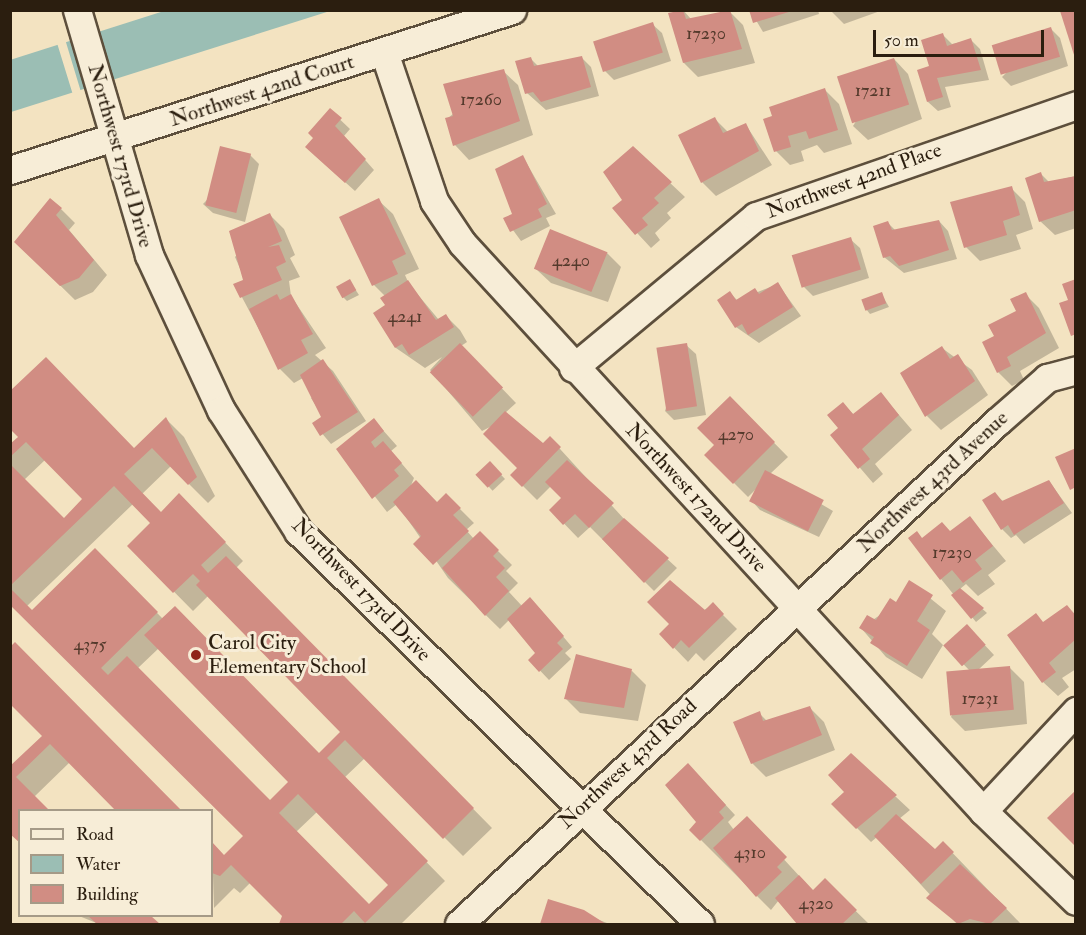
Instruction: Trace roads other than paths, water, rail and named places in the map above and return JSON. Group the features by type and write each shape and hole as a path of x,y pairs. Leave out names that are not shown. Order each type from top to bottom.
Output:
{"street":[{"name":"Northwest 42nd Court","path":"10,170 513,10"},
{"name":"Northwest 173rd Drive","path":"80,22 149,255 221,410 298,531 582,805 700,924"},
{"name":"Northwest 172nd Drive","path":"384,52 434,201 462,243 573,368 799,607 983,811 1076,901"},
{"name":"Northwest 42nd Place","path":"573,368 756,216 1076,105"},
{"name":"Northwest 43rd Avenue","path":"799,607 1047,378 1076,370"},
{"name":"Northwest 43rd Road","path":"459,924 582,805 799,607"},
{"path":"983,811 1076,711"}],"water":[{"path":"164,11 330,11 11,112 10,60"}],"place":[{"name":"Carol City Elementary School","path":"196,655"}]}
